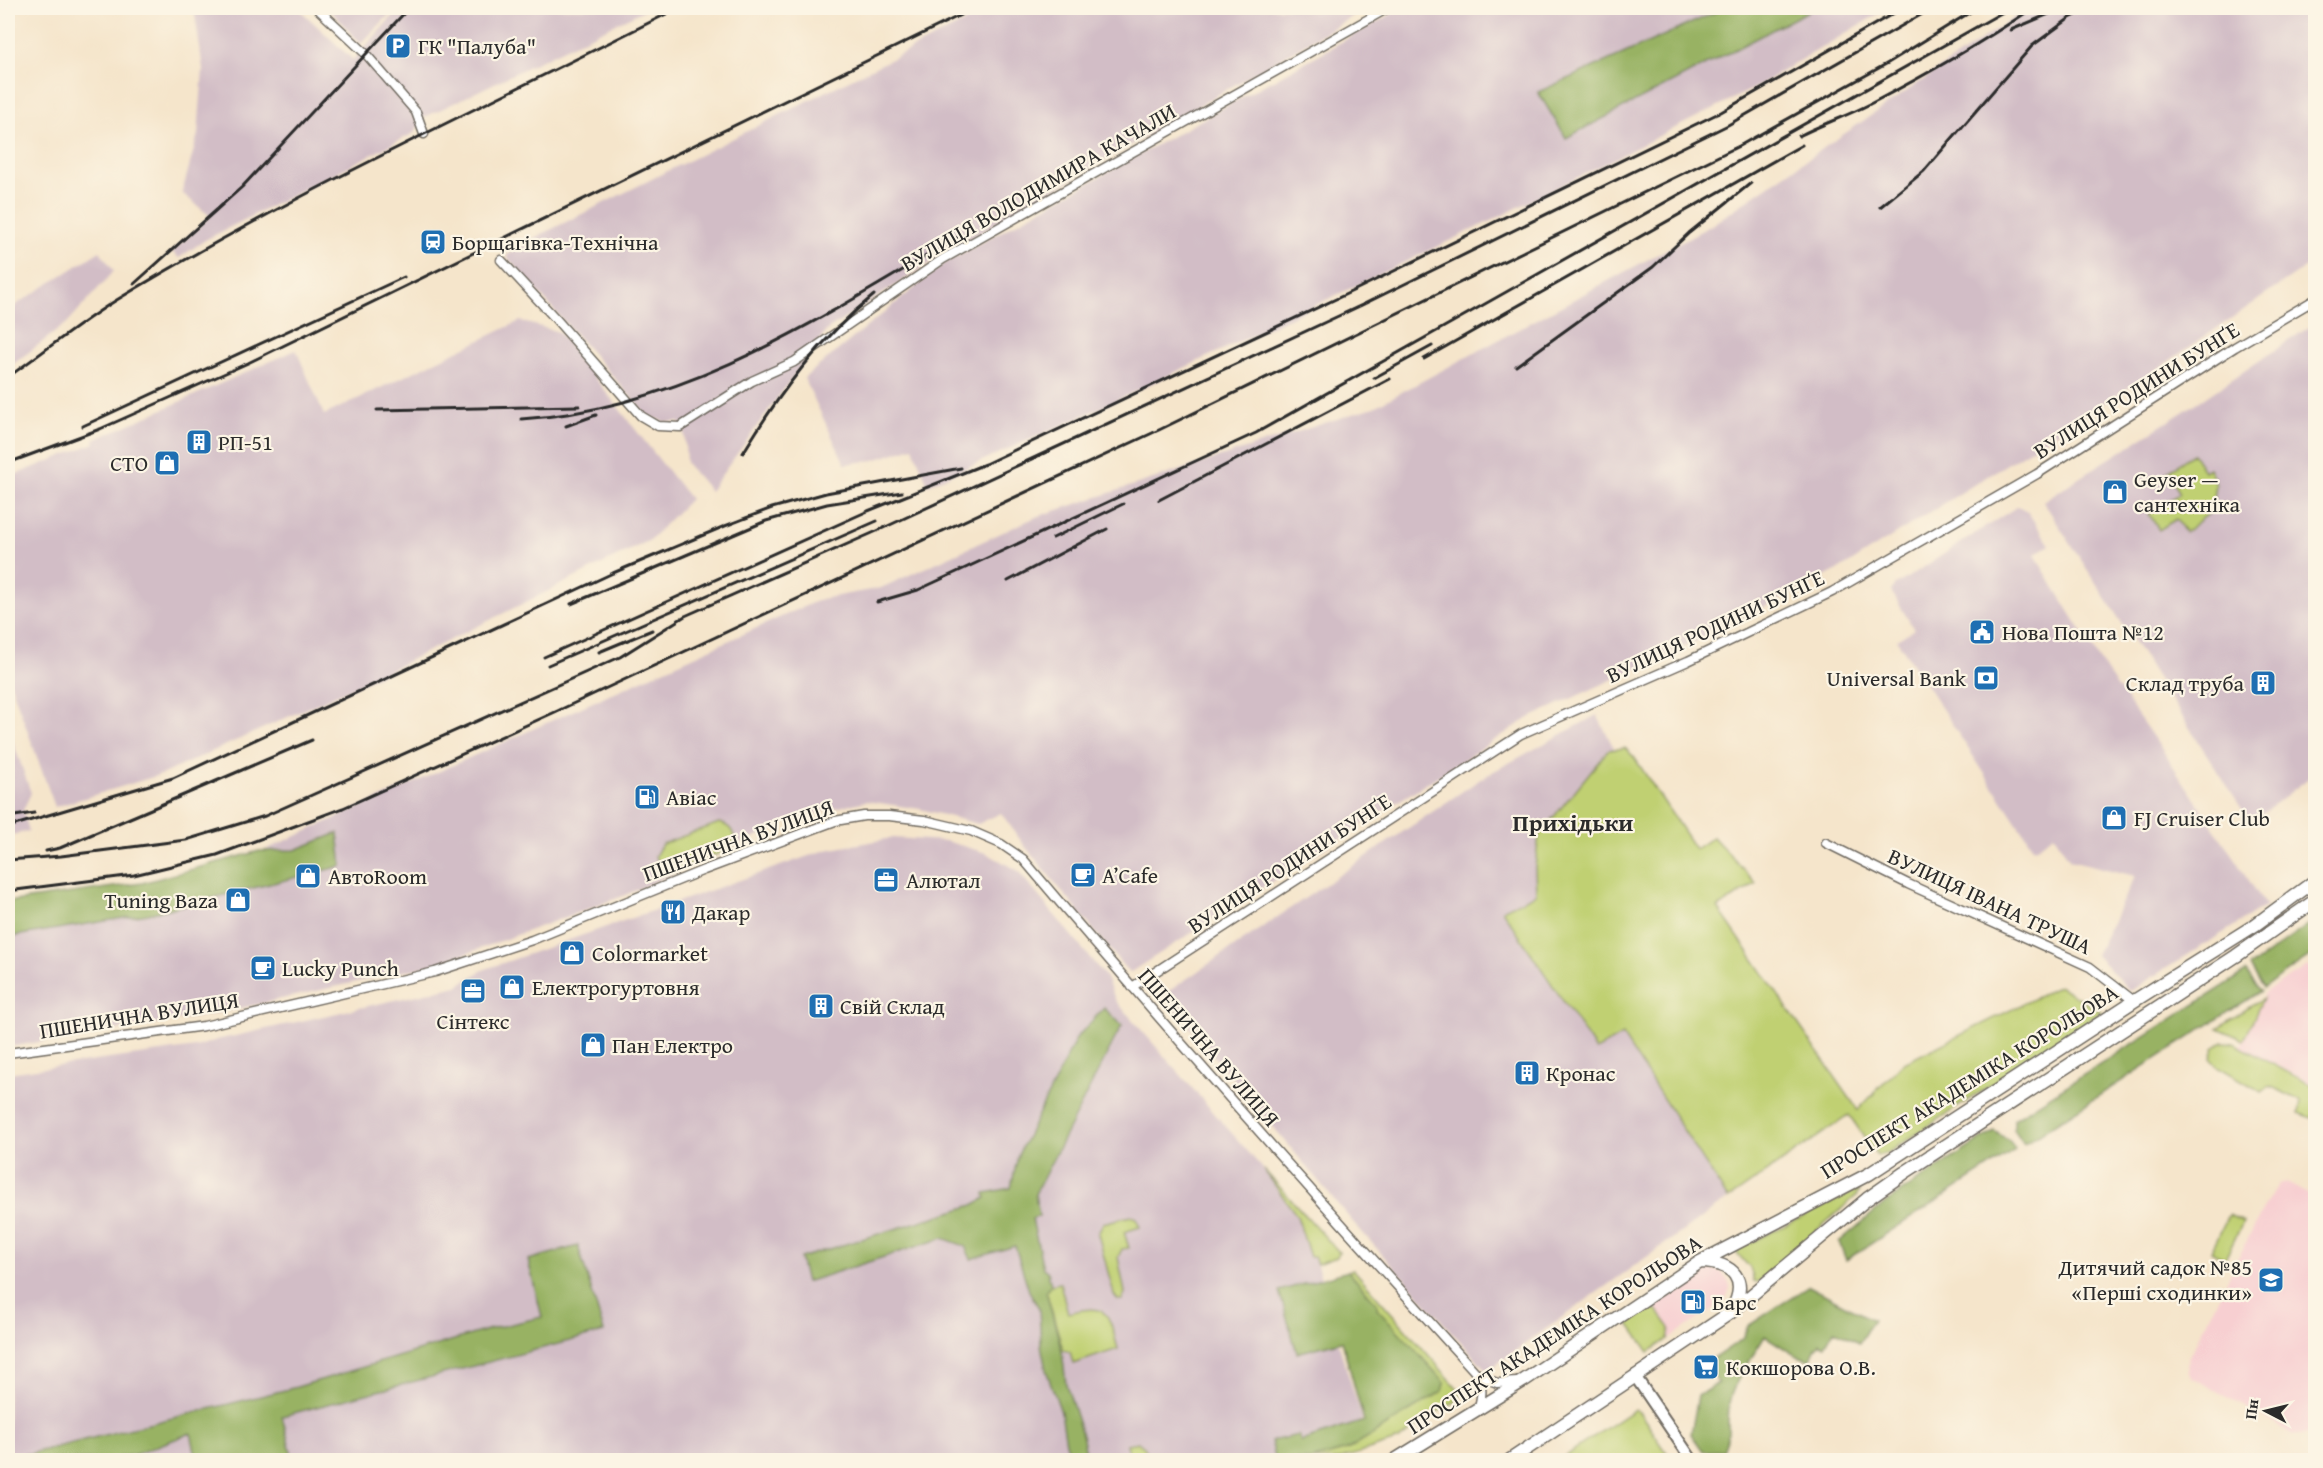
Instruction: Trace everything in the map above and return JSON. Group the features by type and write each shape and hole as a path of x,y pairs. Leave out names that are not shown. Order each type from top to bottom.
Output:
{"main road":[{"name":"ПРОСПЕКТ АКАДЕМІКА КОРОЛЬОВА","path":"1395,1461 1523,1382 1700,1262 1869,1174 2255,925 2316,880"},
{"name":"ПРОСПЕКТ АКАДЕМІКА КОРОЛЬОВА","path":"1510,1461 1730,1313 1867,1199 2236,956 2316,900"},
{"path":"1700,1262 1722,1264 1735,1275 1740,1292 1730,1313"}],"street":[{"path":"318,8 365,53 416,112 424,134"},
{"name":"ВУЛИЦЯ ВОЛОДИМИРА КАЧАЛИ","path":"501,260 641,416 658,426 680,427 752,381 794,362 943,259 1388,8"},
{"name":"ВУЛИЦЯ РОДИНИ БУНҐЕ","path":"1132,987 1521,734 1688,661 1832,592 2037,474 2235,347 2316,300"},
{"name":"ПШЕНИЧНА ВУЛИЦЯ","path":"8,1053 204,1026 435,972 532,940 693,874 828,823 864,816 924,820 971,831 1001,844 1023,859 1343,1227 1478,1375"},
{"name":"ВУЛИЦЯ ІВАНА ТРУША","path":"1826,843 1908,884 2090,967 2134,1001"},
{"path":"1478,1375 1497,1383 1523,1382"},
{"path":"1478,1375 1482,1386 1482,1399 1478,1410"},
{"path":"1635,1376 1692,1461"}],"shaded area":[{"path":"194,8 298,8 353,60 400,8 648,8 425,117 414,133 205,240 179,258 172,252 210,216 182,193 198,134 203,69"},
{"path":"328,8 396,8 361,44"},
{"path":"993,8 1367,8 942,255 827,330 710,491 686,463 684,428 678,422 665,422 647,415 506,256 532,239"},
{"path":"1402,8 1888,8 1756,87 1501,216 1109,404 928,485 913,447 874,460 845,464 804,378 945,263"},
{"path":"2028,8 2315,8 2315,261 2153,372 1840,569 1690,644 1529,718 1129,973 1024,845 1001,813 978,824 920,809 866,801 788,822 623,896 441,963 210,1015 8,1047 8,914 234,864 821,599 881,588 1036,517 1374,407 1710,226"},
{"path":"100,251 114,271 67,323 8,368 8,310"},
{"path":"520,321 559,332 690,499 650,540 380,675 163,774 55,807 8,677 8,472 10,471 12,476 95,443 94,440 296,350 324,415"},
{"path":"2315,323 2315,773 2251,823 2043,501 2203,399"},
{"path":"2018,506 2027,511 2050,545 2035,554 2040,564 2107,672 2163,751 2266,906 2130,991 2096,955 2135,876 2070,860 2054,835 2034,849 1897,640 1914,629 1891,591 1896,585"},
{"path":"1597,715 1655,828 1536,901 1728,1199 1487,1371 1352,1221 1163,995 1485,776"},
{"path":"8,727 31,793 23,810 29,831 8,836"},
{"path":"892,838 946,841 986,853 1017,870 1105,976 1116,1001 1264,1170 1297,1216 1310,1257 1314,1256 1321,1278 1318,1280 1362,1418 1346,1457 1334,1460 8,1460 8,1073 196,1047 217,1040 457,986 483,970 826,850"},
{"path":"2307,966 2315,970 2315,1085 2241,1046 2264,993"},
{"name":"Дитячий садок №85 «Перші сходинки»","path":"2280,1183 2287,1183 2315,1198 2315,1422 2308,1433 2301,1435 2294,1435 2192,1377 2187,1364 2267,1201"},
{"path":"1707,1268 1721,1272 1729,1282 1730,1288 1725,1301 1649,1352 1627,1321"}],"green space":[{"path":"1725,8 1814,8 1566,138 1538,92"},
{"path":"2193,454 2204,471 2209,468 2216,484 2212,511 2185,532 2176,519 2159,530 2149,514 2180,493 2167,472"},
{"path":"1625,748 1634,757 1695,849 1713,837 1756,883 1718,908 1858,1110 1902,1064 2059,986 2102,1012 1886,1154 1877,1155 1849,1115 1728,1199 1622,1035 1596,1050 1502,910 1536,894 1535,867 1539,835 1608,750"},
{"path":"719,823 728,827 733,834 732,846 729,850 671,871 659,865 655,856 662,844"},
{"path":"338,833 342,866 148,914 8,937 8,902 142,883 259,851 295,850"},
{"path":"2315,920 2315,953 2264,988 2250,967"},
{"path":"2246,972 2261,991 2024,1144 2014,1129 2014,1119"},
{"path":"2263,998 2244,1040 2218,1028"},
{"path":"1104,1008 1122,1025 1035,1194 1039,1216 1032,1219 1043,1268 1048,1272 1051,1285 1046,1291 1062,1351 1066,1384 1083,1438 1087,1460 1073,1460 1066,1443 1061,1412 1046,1370 1041,1345 1039,1308 1029,1291 1015,1246 971,1259 965,1246 943,1238 806,1282 800,1258 973,1205 986,1198 985,1193 1011,1188 1018,1155 1077,1037"},
{"path":"2223,1042 2234,1043 2315,1087 2315,1119 2299,1113 2301,1101 2270,1086 2262,1092 2217,1066 2211,1059 2214,1048"},
{"path":"1994,1131 2009,1140 2015,1150 1846,1260 1839,1242 1886,1202"},
{"path":"1264,1170 1339,1252 1337,1257 1317,1264 1314,1256 1310,1257 1297,1216"},
{"path":"1859,1191 1856,1196 1758,1282 1754,1281 1750,1268 1737,1253 1737,1249"},
{"path":"2229,1215 2243,1222 2225,1259 2211,1251"},
{"path":"1131,1216 1136,1218 1140,1227 1124,1232 1129,1248 1122,1249 1118,1257 1125,1293 1122,1300 1118,1300 1114,1295 1098,1234 1103,1223"},
{"path":"578,1246 604,1332 282,1416 293,1460 197,1460 191,1433 136,1454 108,1460 8,1460 297,1387 494,1328 542,1317 528,1260"},
{"path":"1353,1269 1460,1391 1460,1396 1455,1402 1429,1417 1399,1440 1338,1460 1311,1460 1347,1450 1442,1391 1445,1384 1376,1308 1376,1304 1348,1271"},
{"path":"1348,1271 1377,1304 1377,1308 1445,1383 1443,1391 1347,1450 1311,1460 1276,1460 1271,1441 1298,1435 1301,1441 1364,1421 1342,1341 1297,1353 1279,1291"},
{"path":"1060,1283 1068,1313 1092,1309 1105,1314 1112,1327 1118,1349 1073,1364 1070,1352 1063,1350 1046,1291 1051,1285"},
{"path":"1809,1286 1873,1320 1859,1343 1834,1330 1825,1346 1820,1343 1817,1348 1815,1347 1810,1360 1795,1355 1765,1336 1739,1378 1731,1396 1727,1438 1723,1451 1703,1451 1691,1434 1698,1396 1718,1383 1707,1363 1742,1339 1748,1326"},
{"path":"1648,1307 1656,1309 1670,1328 1668,1339 1649,1352 1627,1321"},
{"path":"1635,1409 1672,1460 1559,1460"},
{"path":"1138,1442 1145,1448 1149,1460 1130,1460 1126,1444"}],"railway":[{"path":"134,284 242,187 409,8"},
{"path":"8,377 115,301 253,222 678,8"},
{"path":"8,463 100,429 248,363 975,8"},
{"path":"544,657 868,511 985,464 1355,290 1721,112 1903,8"},
{"path":"8,860 61,856 186,840 265,816 620,657 685,616 877,531 1362,305 1728,125 1933,8"},
{"path":"8,891 134,875 217,855 343,808 553,713 1161,429 1739,146 1888,63 1977,8"},
{"path":"877,602 918,590 1256,433 2010,8"},
{"path":"1799,136 1912,82 2033,8"},
{"path":"2011,30 2063,8"},
{"path":"1880,207 1924,171 2032,46 2070,18 2091,8"},
{"path":"1424,359 1802,145"},
{"path":"1516,366 1653,267 1689,233 1751,183"},
{"path":"521,419 580,412 638,398 694,379 749,355 803,327 958,237"},
{"path":"83,426 404,277"},
{"path":"743,453 771,409 818,348 874,295"},
{"path":"1374,378 1432,346"},
{"path":"1159,500 1390,379"},
{"path":"377,410 579,406"},
{"path":"566,426 596,415"},
{"path":"8,827 173,778 613,573 772,508 826,493 961,468"},
{"path":"571,604 766,521 827,504 902,492"},
{"path":"1053,538 1123,504"},
{"path":"548,665 877,521"},
{"path":"1008,581 1107,529"},
{"path":"599,652 652,630"},
{"path":"46,851 60,848 312,740"},
{"path":"8,817 34,813"}],"place":[{"name":"ГК \"Палуба\"","path":"398,46"},
{"name":"Борщагівка-Технічна","path":"433,242"},
{"name":"РП-51","path":"199,442"},
{"name":"СТО","path":"167,463"},
{"name":"Geyser — сантехніка","path":"2115,492"},
{"name":"Нова Пошта №12","path":"1982,632"},
{"name":"Universal Bank","path":"1986,678"},
{"name":"Склад труба","path":"2263,683"},
{"name":"Авіас","path":"647,797"},
{"name":"FJ Cruiser Club","path":"2114,818"},
{"name":"A’Cafe","path":"1083,875"},
{"name":"АвтоRoom","path":"308,876"},
{"name":"Алютал","path":"886,880"},
{"name":"Tuning Baza","path":"238,900"},
{"name":"Дакар","path":"673,912"},
{"name":"Colormarket","path":"572,953"},
{"name":"Lucky Punch","path":"263,968"},
{"name":"Електрогуртовня","path":"512,987"},
{"name":"Сінтекс","path":"473,991"},
{"name":"Свій Склад","path":"821,1006"},
{"name":"Пан Електро","path":"593,1045"},
{"name":"Кронас","path":"1527,1073"},
{"name":"Дитячий садок №85 «Перші сходинки»","path":"2271,1280"},
{"name":"Барс","path":"1693,1302"},
{"name":"Кокшорова О.В.","path":"1706,1367"}],"district":[{"name":"Прихідьки","path":"1573,822"}]}
